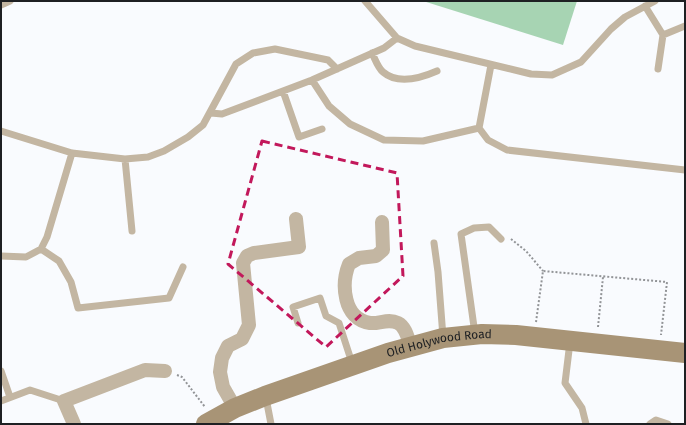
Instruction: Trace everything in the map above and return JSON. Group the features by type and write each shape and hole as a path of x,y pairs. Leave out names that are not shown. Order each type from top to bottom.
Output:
{"street":[{"path":"235,408 224,387 220,372 222,358 228,346 242,338 249,325 243,263 247,256 254,253 300,248 296,219"},
{"path":"382,222 382,250 376,256 359,258 349,264 344,281 345,296 351,310 361,320 372,323 392,321 400,325 411,347"},
{"name":"Old Holywood Road","path":"210,422 235,408 265,396 353,365 443,338 475,334 535,338 685,353"},
{"path":"74,424 64,401 145,370 164,371"}],"lane":[{"path":"1,5 10,1"},
{"path":"365,1 397,38 415,46 531,74 552,75 581,62 625,16 655,1"},
{"path":"645,6 663,34 658,69"},
{"path":"663,34 685,26"},
{"path":"211,113 222,114 312,80 384,48 397,38"},
{"path":"1,132 72,153 125,159 148,157 164,151 188,137 203,125 211,113 236,64 252,53 275,49 328,60 337,69"},
{"path":"372,53 382,71 389,76 400,79 423,78 437,71"},
{"path":"491,65 479,128 488,140 507,150 685,170"},
{"path":"312,80 329,106 350,124 384,140 423,141 479,128"},
{"path":"283,91 299,137 322,129"},
{"path":"1,256 26,257 41,249 47,237 72,153"},
{"path":"125,159 132,231"},
{"path":"475,334 461,234 474,228 489,227 501,238"},
{"path":"434,243 438,272 443,338"},
{"path":"41,249 59,261 71,282 78,308 169,298 183,267"},
{"path":"298,323 293,307 320,298 326,316 340,323 353,365"},
{"path":"570,342 565,383 582,408 586,424"},
{"path":"1,371 10,397"},
{"path":"1,401 30,390 64,401"},
{"path":"265,396 271,424"},
{"path":"650,424 656,420 668,424"}],"path":[{"path":"510,238 526,251 542,271 535,338"},
{"path":"542,271 667,282 660,350"},
{"path":"596,344 603,276"},
{"path":"164,371 182,377 210,422"}],"highlighted area":[{"path":"262,141 397,173 403,276 326,347 228,264"}],"green space":[{"path":"423,1 577,1 563,45"}]}
